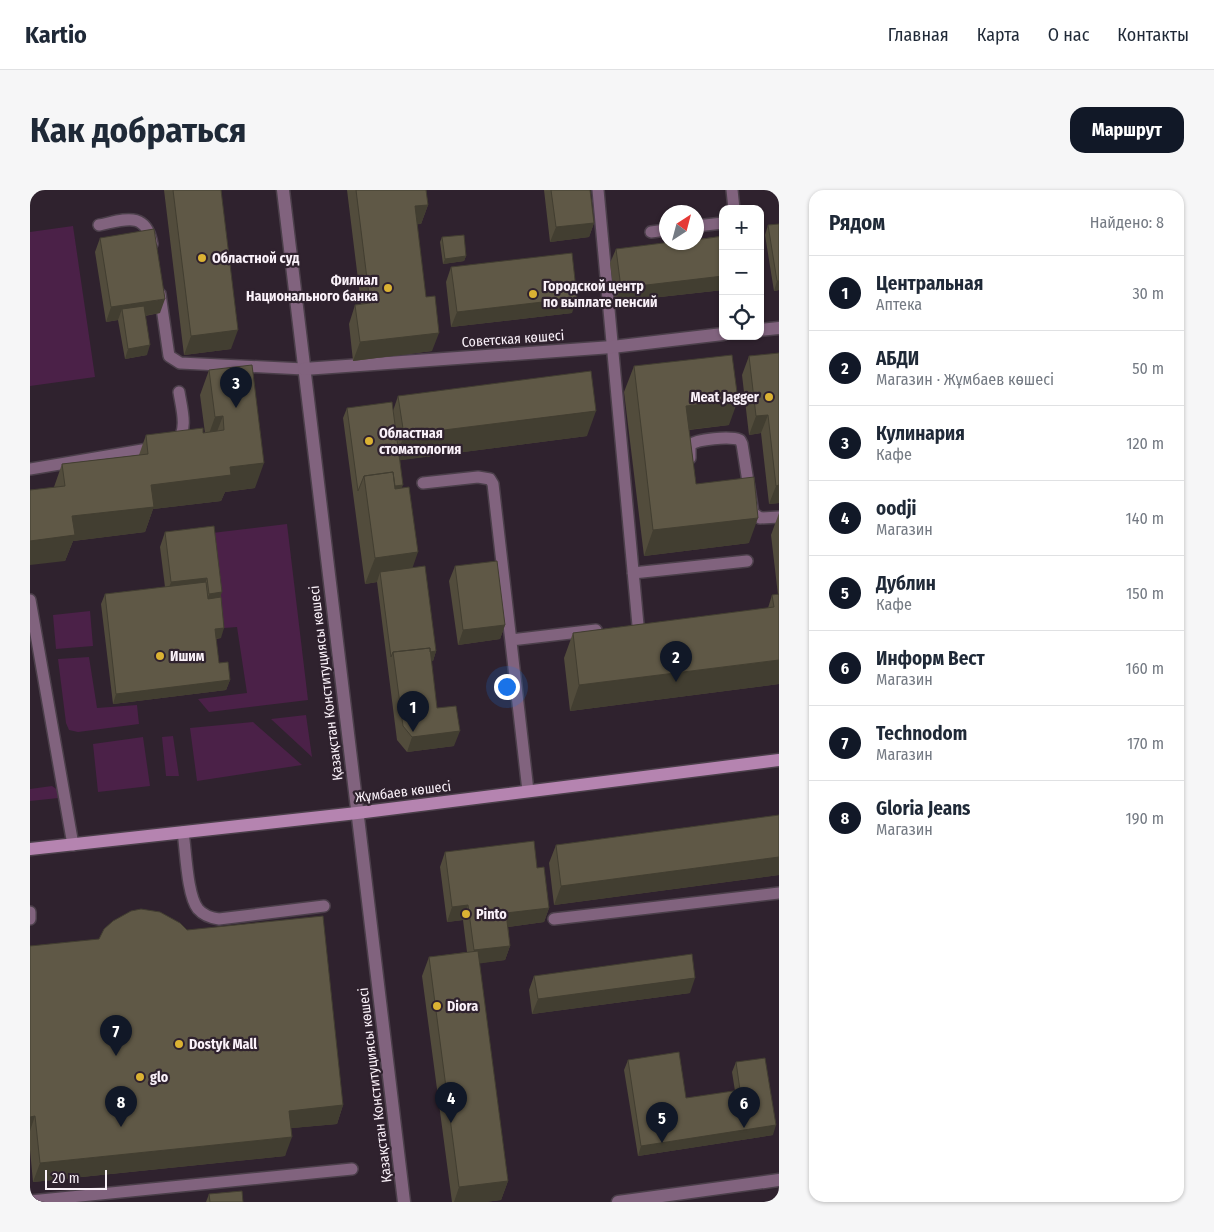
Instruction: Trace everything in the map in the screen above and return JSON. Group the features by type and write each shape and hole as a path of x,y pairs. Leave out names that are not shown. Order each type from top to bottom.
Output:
{"main road":[{"name":"Жұмбаев көшесі","path":"30,849 357,813 779,760"}],"street":[{"name":"Қазақстан Конституциясы көшесі","path":"283,190 404,1202"},
{"path":"764,330 779,328"},
{"name":"Советская көшесі","path":"304,369 612,347 719,334"},
{"path":"618,1202 779,1180"}],"lane":[{"path":"598,190 638,625"},
{"path":"732,190 734,205"},
{"path":"99,225 134,219 145,225 150,236 154,256"},
{"path":"704,225 719,223"},
{"path":"651,232 659,231"},
{"path":"158,285 169,356 180,363 304,369"},
{"path":"30,469 175,443 180,439 183,427 179,392"},
{"path":"691,468 689,448 692,443 735,438 740,440 742,444 744,488 751,509 755,516 764,518 779,517"},
{"path":"423,483 478,477 490,479 493,484 528,791"},
{"path":"632,573 747,561"},
{"path":"30,600 73,845"},
{"path":"511,640 609,629"},
{"path":"183,832 192,896 198,909 205,915 219,919 324,906"},
{"path":"554,919 779,893"},
{"path":"30,912 30,919"},
{"path":"30,1201 352,1169"}],"shaded area":[{"path":"73,226 95,377 30,386 30,232"},
{"path":"287,524 308,700 209,712 198,699 247,693 237,627 224,628 212,533"},
{"path":"90,611 93,646 56,649 53,615"},
{"path":"89,657 97,708 137,705 139,724 78,732 69,730 66,723 58,659"},
{"path":"306,715 312,757 271,719"},
{"path":"253,722 302,765 197,781 190,728"},
{"path":"173,736 179,776 166,776 162,737"},
{"path":"143,737 150,786 98,792 93,744"},
{"path":"52,786 68,797 30,801 30,789"}],"building":[{"path":"173,190 221,190 238,330 191,336"},
{"path":"356,190 426,190 428,205 415,206 426,297 435,296 439,333 360,342 355,305 370,303"},
{"path":"551,190 590,190 594,223 556,227"},
{"path":"779,224 779,281 777,281 768,225"},
{"path":"154,229 165,299 111,307 100,238"},
{"path":"464,235 466,256 445,259 442,237"},
{"path":"719,237 719,276 621,288 616,249 659,244 659,250 704,250 704,239"},
{"path":"572,253 577,298 457,312 451,267"},
{"path":"144,306 150,345 128,349 122,309"},
{"path":"779,353 779,485 776,486 768,415 756,416 749,356"},
{"path":"732,355 738,400 686,406 696,484 754,477 758,518 653,530 634,366"},
{"path":"252,365 264,463 230,467 231,475 151,485 154,507 72,516 75,535 30,541 30,490 65,486 62,464 148,454 146,435 203,428 203,433 224,430 223,416 215,417 209,370"},
{"path":"591,371 596,411 404,435 398,396"},
{"name":"Областная стоматология","path":"392,402 403,485 395,486 393,472 364,476 358,491 347,408"},
{"path":"393,472 395,489 409,487 418,552 375,558 364,476"},
{"path":"214,526 222,592 209,594 207,578 171,582 165,532"},
{"path":"497,561 505,625 463,630 455,566"},
{"path":"425,566 436,651 430,652 430,648 393,652 391,657 380,572"},
{"name":"Ишим","path":"206,582 208,599 221,597 224,628 215,629 219,663 228,662 230,680 116,694 105,594"},
{"path":"779,594 779,660 579,685 573,633 774,607 772,595"},
{"path":"430,648 437,708 456,706 460,731 412,737 403,726 393,652"},
{"path":"779,815 779,857 561,886 556,845"},
{"path":"534,841 537,868 544,867 549,908 506,913 510,946 474,950 468,905 452,907 445,852"},
{"name":"Dostyk Mall","path":"141,909 160,912 180,923 187,930 323,916 343,1105 289,1111 292,1137 40,1163 35,1116 30,1117 30,946 99,939 104,929 113,921 131,911"},
{"path":"478,951 508,1181 459,1187 429,957"},
{"path":"692,954 695,978 538,999 534,976"},
{"path":"679,1052 686,1098 740,1090 736,1062 765,1058 776,1125 641,1146 628,1060"},
{"path":"242,1191 243,1202 210,1202 209,1194"}],"place":[{"name":"Областной суд","path":"202,258"},
{"name":"Филиал Национального банка","path":"388,288"},
{"name":"Городской центр по выплате пенсий","path":"533,294"},
{"name":"Meat Jagger","path":"769,397"},
{"name":"Кулинария","path":"236,408"},
{"name":"Областная стоматология","path":"369,441"},
{"name":"Ишим","path":"160,656"},
{"name":"АБДИ","path":"676,682"},
{"name":"Центральная","path":"413,732"},
{"name":"Pinto","path":"466,914"},
{"name":"Diora","path":"437,1006"},
{"name":"Dostyk Mall","path":"179,1044"},
{"name":"Technodom","path":"116,1056"},
{"name":"glo","path":"140,1077"},
{"name":"oodji","path":"451,1123"},
{"name":"Gloria Jeans","path":"121,1127"},
{"name":"Информ Вест","path":"744,1128"},
{"name":"Дублин","path":"662,1143"}]}
